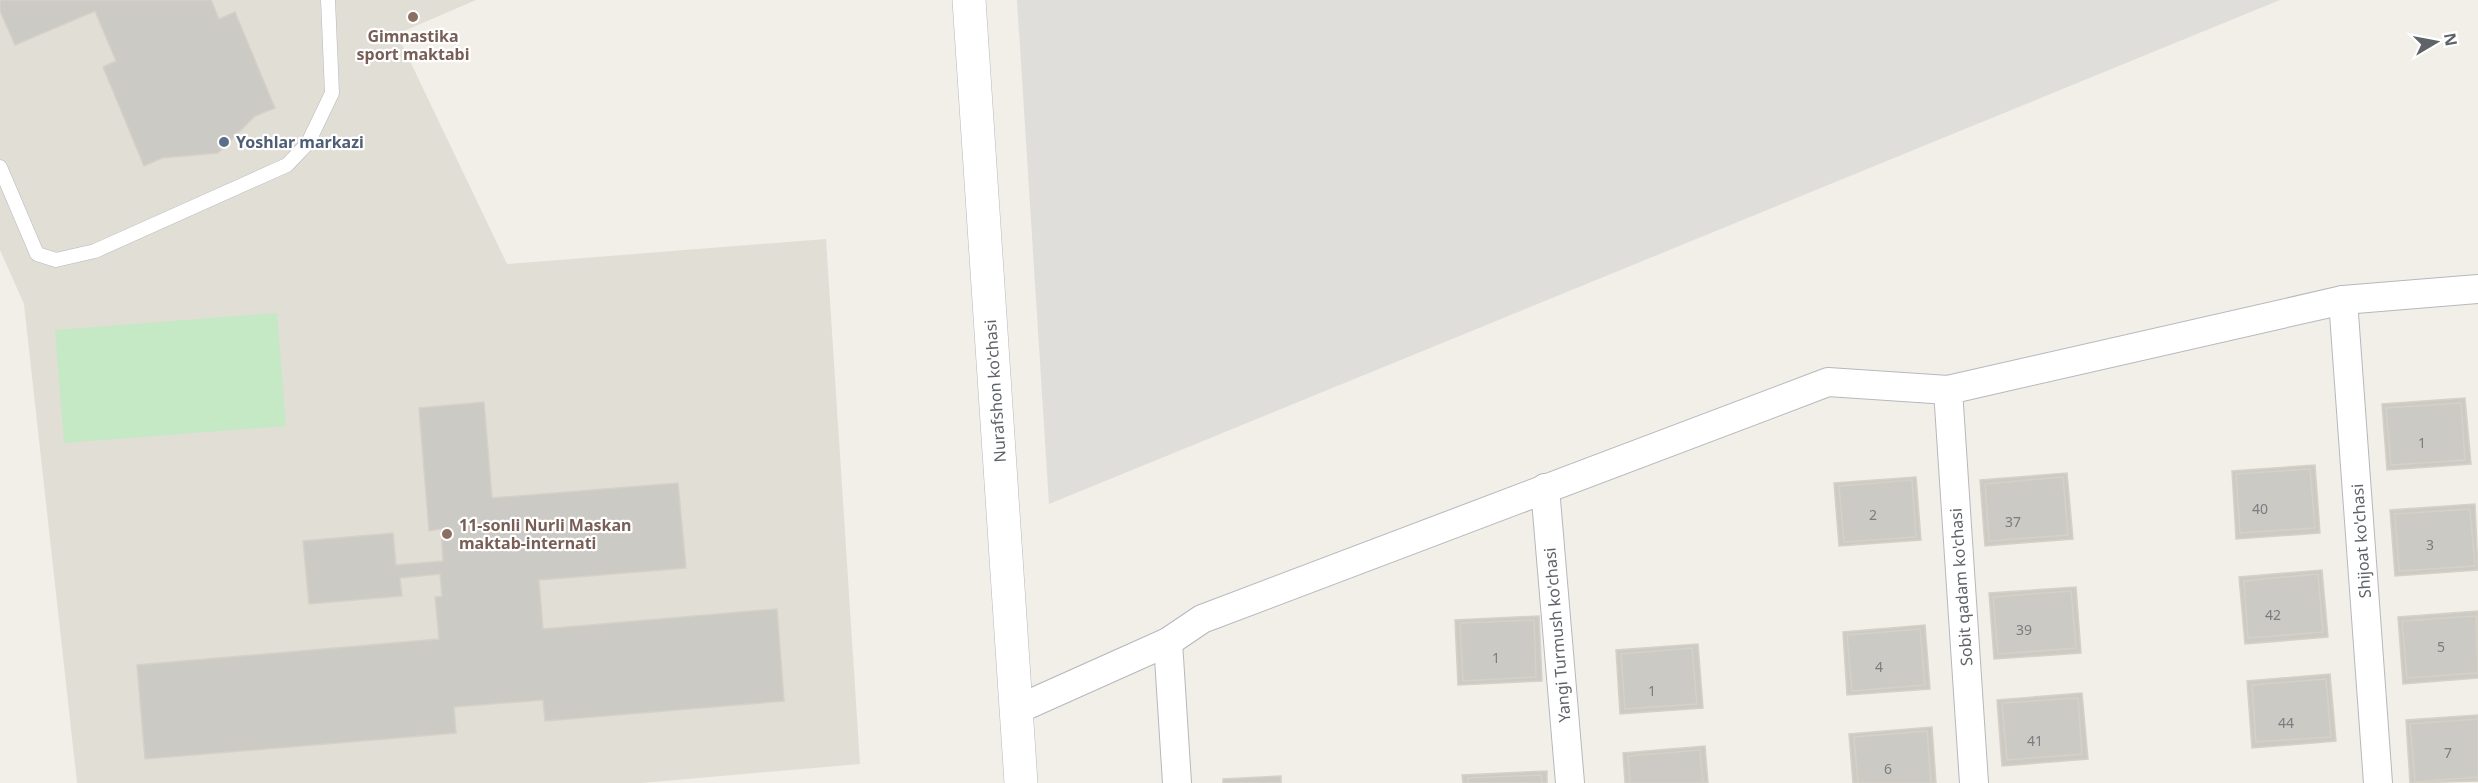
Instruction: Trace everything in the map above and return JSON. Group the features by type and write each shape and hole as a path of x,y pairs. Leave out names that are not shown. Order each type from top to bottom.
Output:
{"street":[{"name":"Nurafshon ko'chasi","path":"969,0 1021,783"},
{"path":"1016,710 1168,642 1202,619 1828,382 1948,390 2343,300 2478,289"},
{"name":"Shijoat ko'chasi","path":"2343,300 2378,783"},
{"name":"Sobit qadam ko'chasi","path":"1948,390 1974,783"},
{"name":"Yangi Turmush ko'chasi","path":"1545,488 1570,783"},
{"path":"1168,642 1177,783"}],"lane":[{"path":"0,166 37,254 56,260 95,251 287,165 308,142 332,93 328,0"}],"shaded area":[{"name":"11-sonli Nurli Maskan maktab-internati","path":"0,0 476,0 397,34 507,264 826,239 860,764 641,783 77,783 24,304 0,250"},
{"path":"1017,0 2280,0 1049,504"}],"green space":[{"path":"277,313 286,426 64,443 55,330"}],"building":[{"path":"0,0 211,0 219,19 235,12 275,108 255,116 218,153 162,158 144,166 103,67 116,61 95,11 15,45 0,11"},
{"path":"2465,398 2471,464 2387,470 2382,404"},
{"path":"484,402 492,498 678,483 686,568 539,580 543,629 777,609 784,701 545,721 543,700 454,707 456,733 145,759 137,665 439,639 435,597 442,596 440,574 400,578 402,596 309,604 303,541 393,533 396,565 443,561 441,529 429,531 419,408"},
{"path":"2461,403 2465,460 2391,465 2386,408"},
{"path":"2315,465 2320,533 2236,539 2232,471"},
{"path":"2310,469 2315,528 2240,533 2236,474"},
{"path":"2067,473 2073,539 1985,546 1980,480"},
{"path":"1916,477 1921,540 1839,546 1834,483"},
{"path":"2063,477 2068,535 1989,541 1985,484"},
{"path":"1912,480 1916,537 1844,542 1839,486"},
{"path":"2475,504 2478,570 2395,576 2390,510"},
{"path":"2470,509 2475,566 2399,571 2395,514"},
{"path":"2322,570 2328,637 2245,644 2239,577"},
{"path":"2318,574 2323,632 2248,638 2244,581"},
{"path":"2076,587 2081,653 1994,659 1989,593"},
{"path":"2071,591 2076,648 1998,654 1993,597"},
{"path":"2478,611 2478,678 2403,684 2398,617"},
{"path":"1539,616 1542,681 1458,685 1455,620"},
{"path":"2476,616 2478,673 2407,678 2402,621"},
{"path":"1534,620 1536,677 1463,681 1460,623"},
{"path":"1925,625 1930,689 1847,695 1843,632"},
{"path":"1920,629 1925,685 1852,691 1847,635"},
{"path":"1698,644 1703,708 1620,714 1616,650"},
{"path":"1692,648 1697,704 1625,709 1621,654"},
{"path":"2330,674 2336,741 2252,748 2247,681"},
{"path":"2326,679 2331,737 2256,742 2252,685"},
{"path":"2082,693 2088,759 2002,766 1997,700"},
{"path":"2078,698 2082,754 2007,760 2002,703"},
{"path":"2478,715 2478,781 2410,783 2406,720"},
{"path":"2478,719 2478,777 2415,782 2410,724"},
{"path":"1932,727 1936,783 1853,783 1849,734"},
{"path":"1927,731 1931,783 1858,783 1854,737"},
{"path":"1705,746 1708,783 1625,783 1623,753"},
{"path":"1700,750 1703,783 1630,783 1628,756"},
{"path":"1547,771 1547,783 1463,783 1462,775"},
{"path":"1541,775 1542,783 1468,783 1468,778"},
{"path":"1281,776 1281,783 1223,783 1223,779"}],"place":[{"name":"Gimnastika sport maktabi","path":"413,17"},
{"name":"Yoshlar markazi","path":"224,142"},
{"name":"11-sonli Nurli Maskan maktab-internati","path":"447,534"}]}
